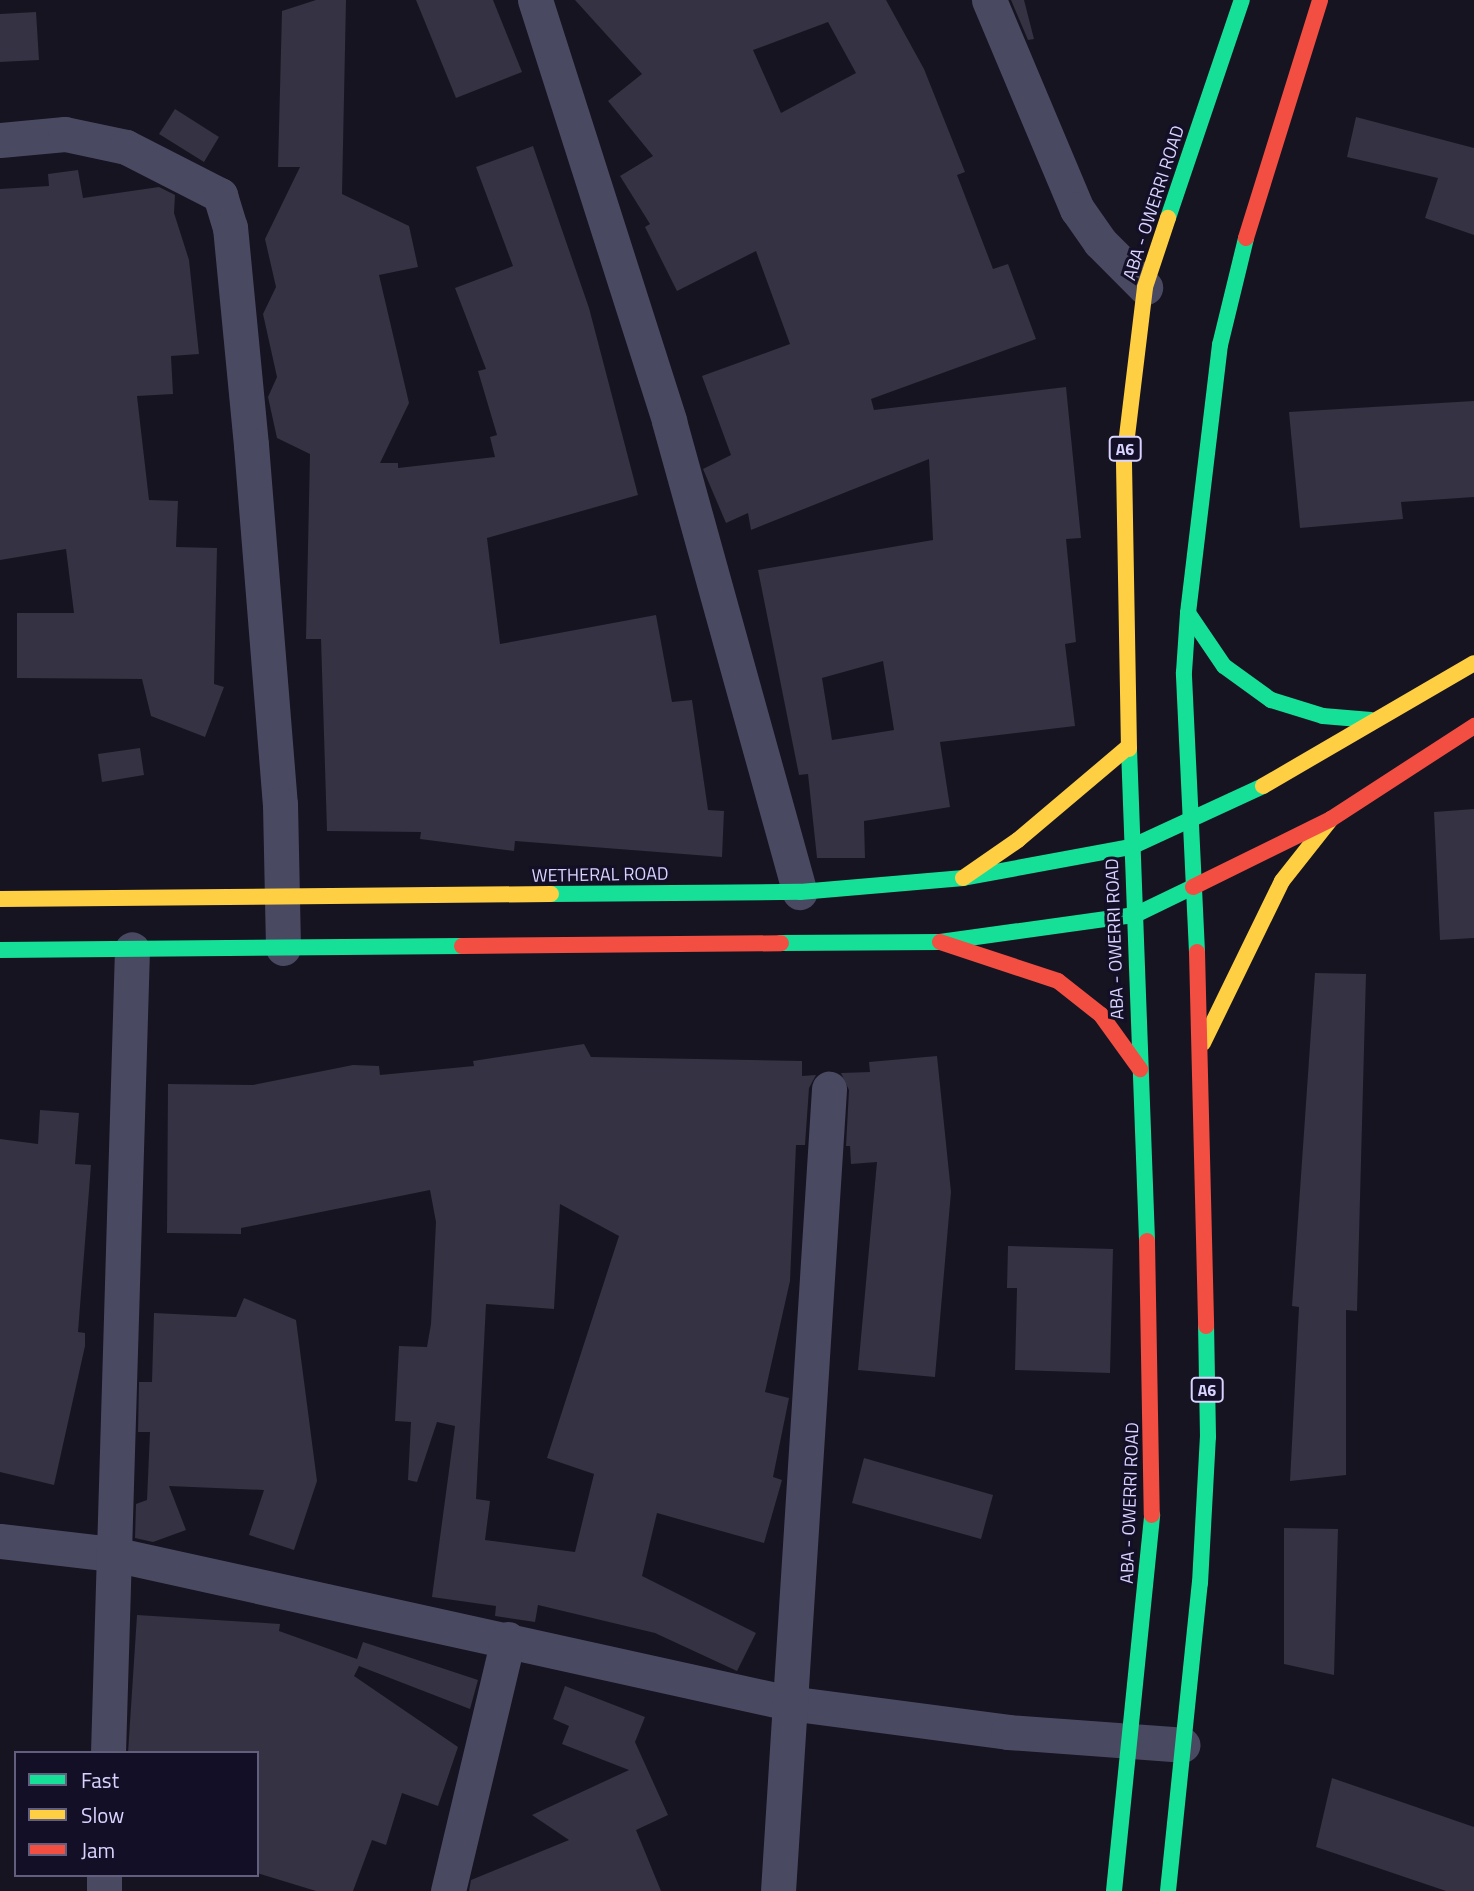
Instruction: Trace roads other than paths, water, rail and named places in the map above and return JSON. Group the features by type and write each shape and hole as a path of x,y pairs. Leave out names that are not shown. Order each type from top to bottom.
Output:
{"main road":[{"name":"ABA - OWERRI ROAD","path":"1114,1891 1152,1532 1153,1362 1127,748 1124,461 1145,287 1242,0"},
{"name":"A6","path":"1168,1891 1183,1745 1208,1437 1201,1048 1191,888 1192,821 1184,672 1188,613 1220,345 1254,204 1320,0"},
{"path":"1188,613 1224,666 1271,700 1323,716 1371,720"},
{"name":"WETHERAL ROAD","path":"0,899 800,892 963,878 1131,847 1237,801 1371,720 1474,663"},
{"path":"0,950 940,942 1135,915 1331,819 1474,726"},
{"path":"963,878 1018,840 1127,748"},
{"path":"1201,1048 1282,881 1331,819"},
{"path":"940,942 1058,981 1101,1015 1141,1070"}],"street":[{"path":"535,0 669,421 800,892"},
{"path":"989,0 1077,209 1100,242 1145,287"},
{"path":"0,140 65,134 126,147 220,195 230,227 251,444 283,898 283,948"},
{"path":"108,1751 132,949"},
{"path":"778,1891 829,1089"},
{"path":"0,1541 113,1554 789,1703 1008,1732 1183,1745"},
{"path":"448,1891 508,1639"}]}
